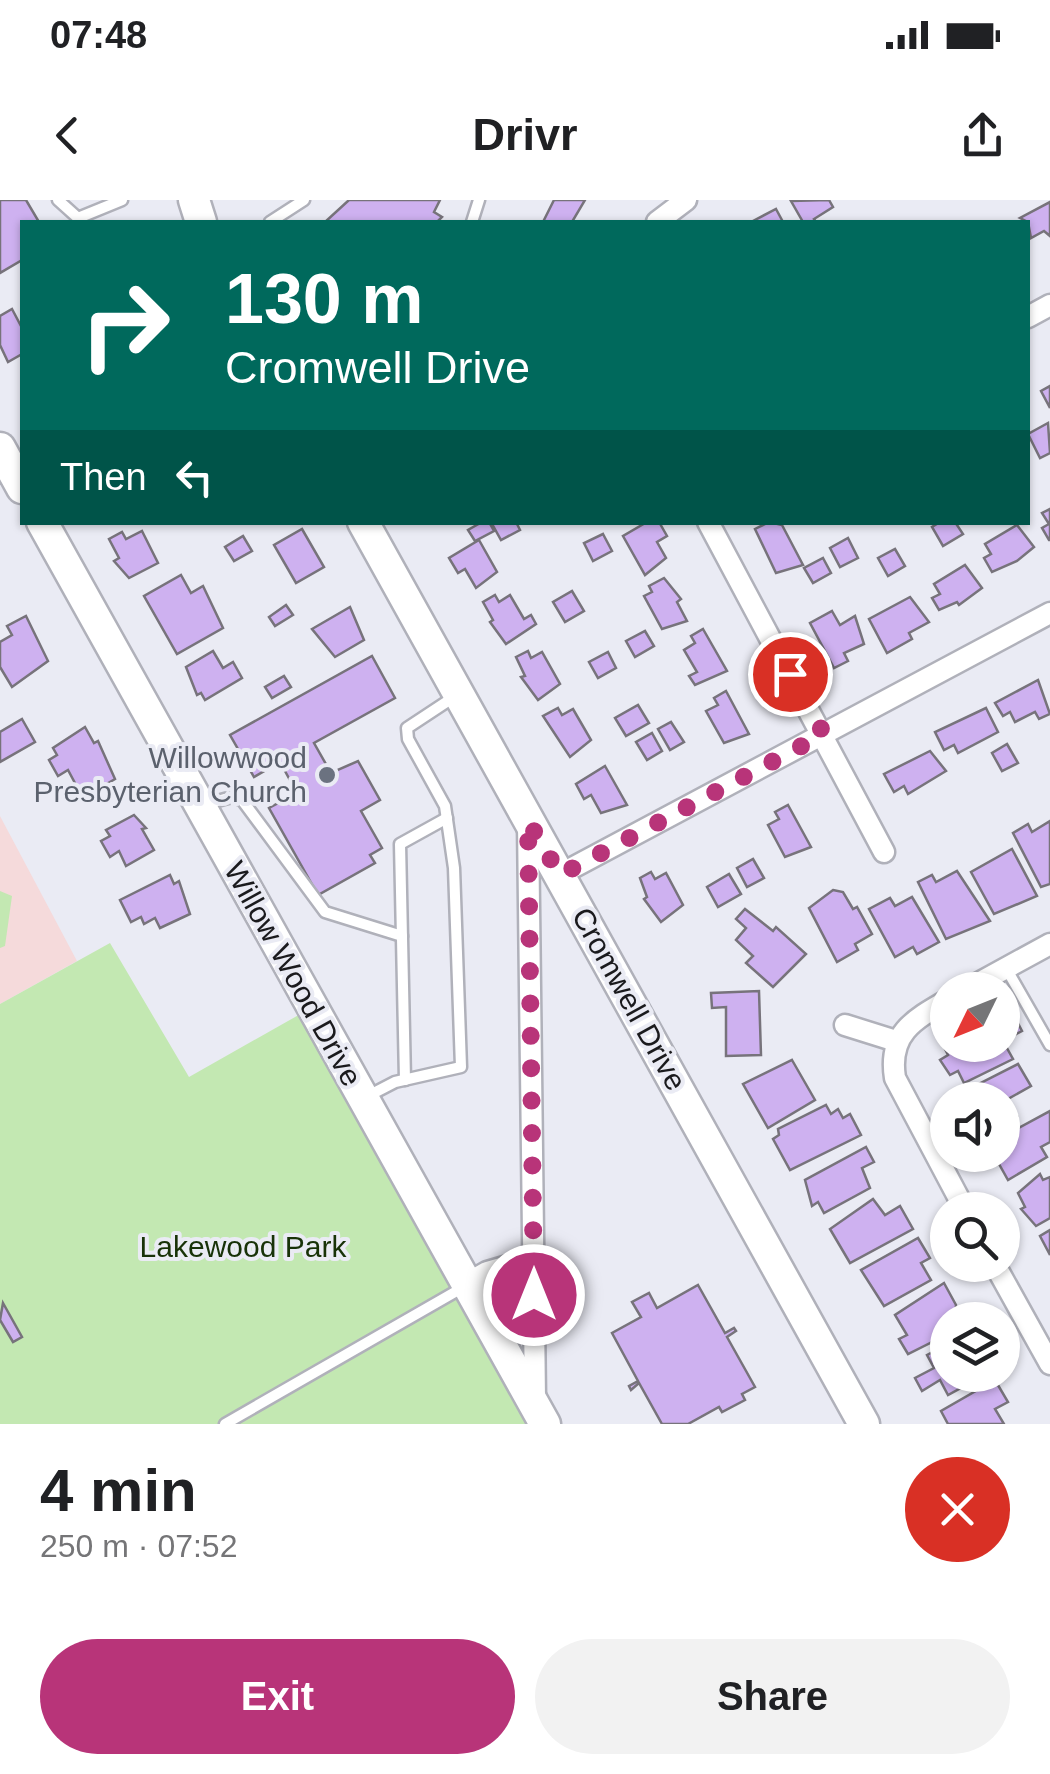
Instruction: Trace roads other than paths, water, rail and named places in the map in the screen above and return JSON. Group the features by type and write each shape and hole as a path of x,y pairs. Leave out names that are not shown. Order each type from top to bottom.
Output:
{"street":[{"path":"181,200 196,220"},
{"path":"661,220 686,200"},
{"path":"0,448 20,484"},
{"name":"Willow Wood Drive","path":"44,525 540,1415"},
{"name":"Cromwell Drive","path":"365,525 861,1423"},
{"path":"710,525 884,852"},
{"path":"560,875 1050,613"},
{"path":"528,821 540,1415"},
{"path":"998,972 1050,944"},
{"path":"930,1010 909,1022 896,1041 894,1078 955,1192"},
{"path":"845,1025 896,1041"},
{"path":"466,1284 488,1272 534,1258"},
{"path":"1004,1282 1050,1364"}],"lane":[{"path":"58,200 78,218 122,200"},
{"path":"273,220 304,200"},
{"path":"363,1100 405,1080 461,1066 454,868 447,818 407,728 458,694"},
{"path":"199,806 215,799 242,800 325,912 402,936"},
{"path":"405,1080 400,844 447,818"},
{"path":"1005,968 1050,1045"},
{"path":"225,1424 466,1284"}],"place":[{"name":"Willowwood Presbyterian Church","path":"327,775"}],"park label":[{"name":"Lakewood Park","path":"243,1247"}]}
